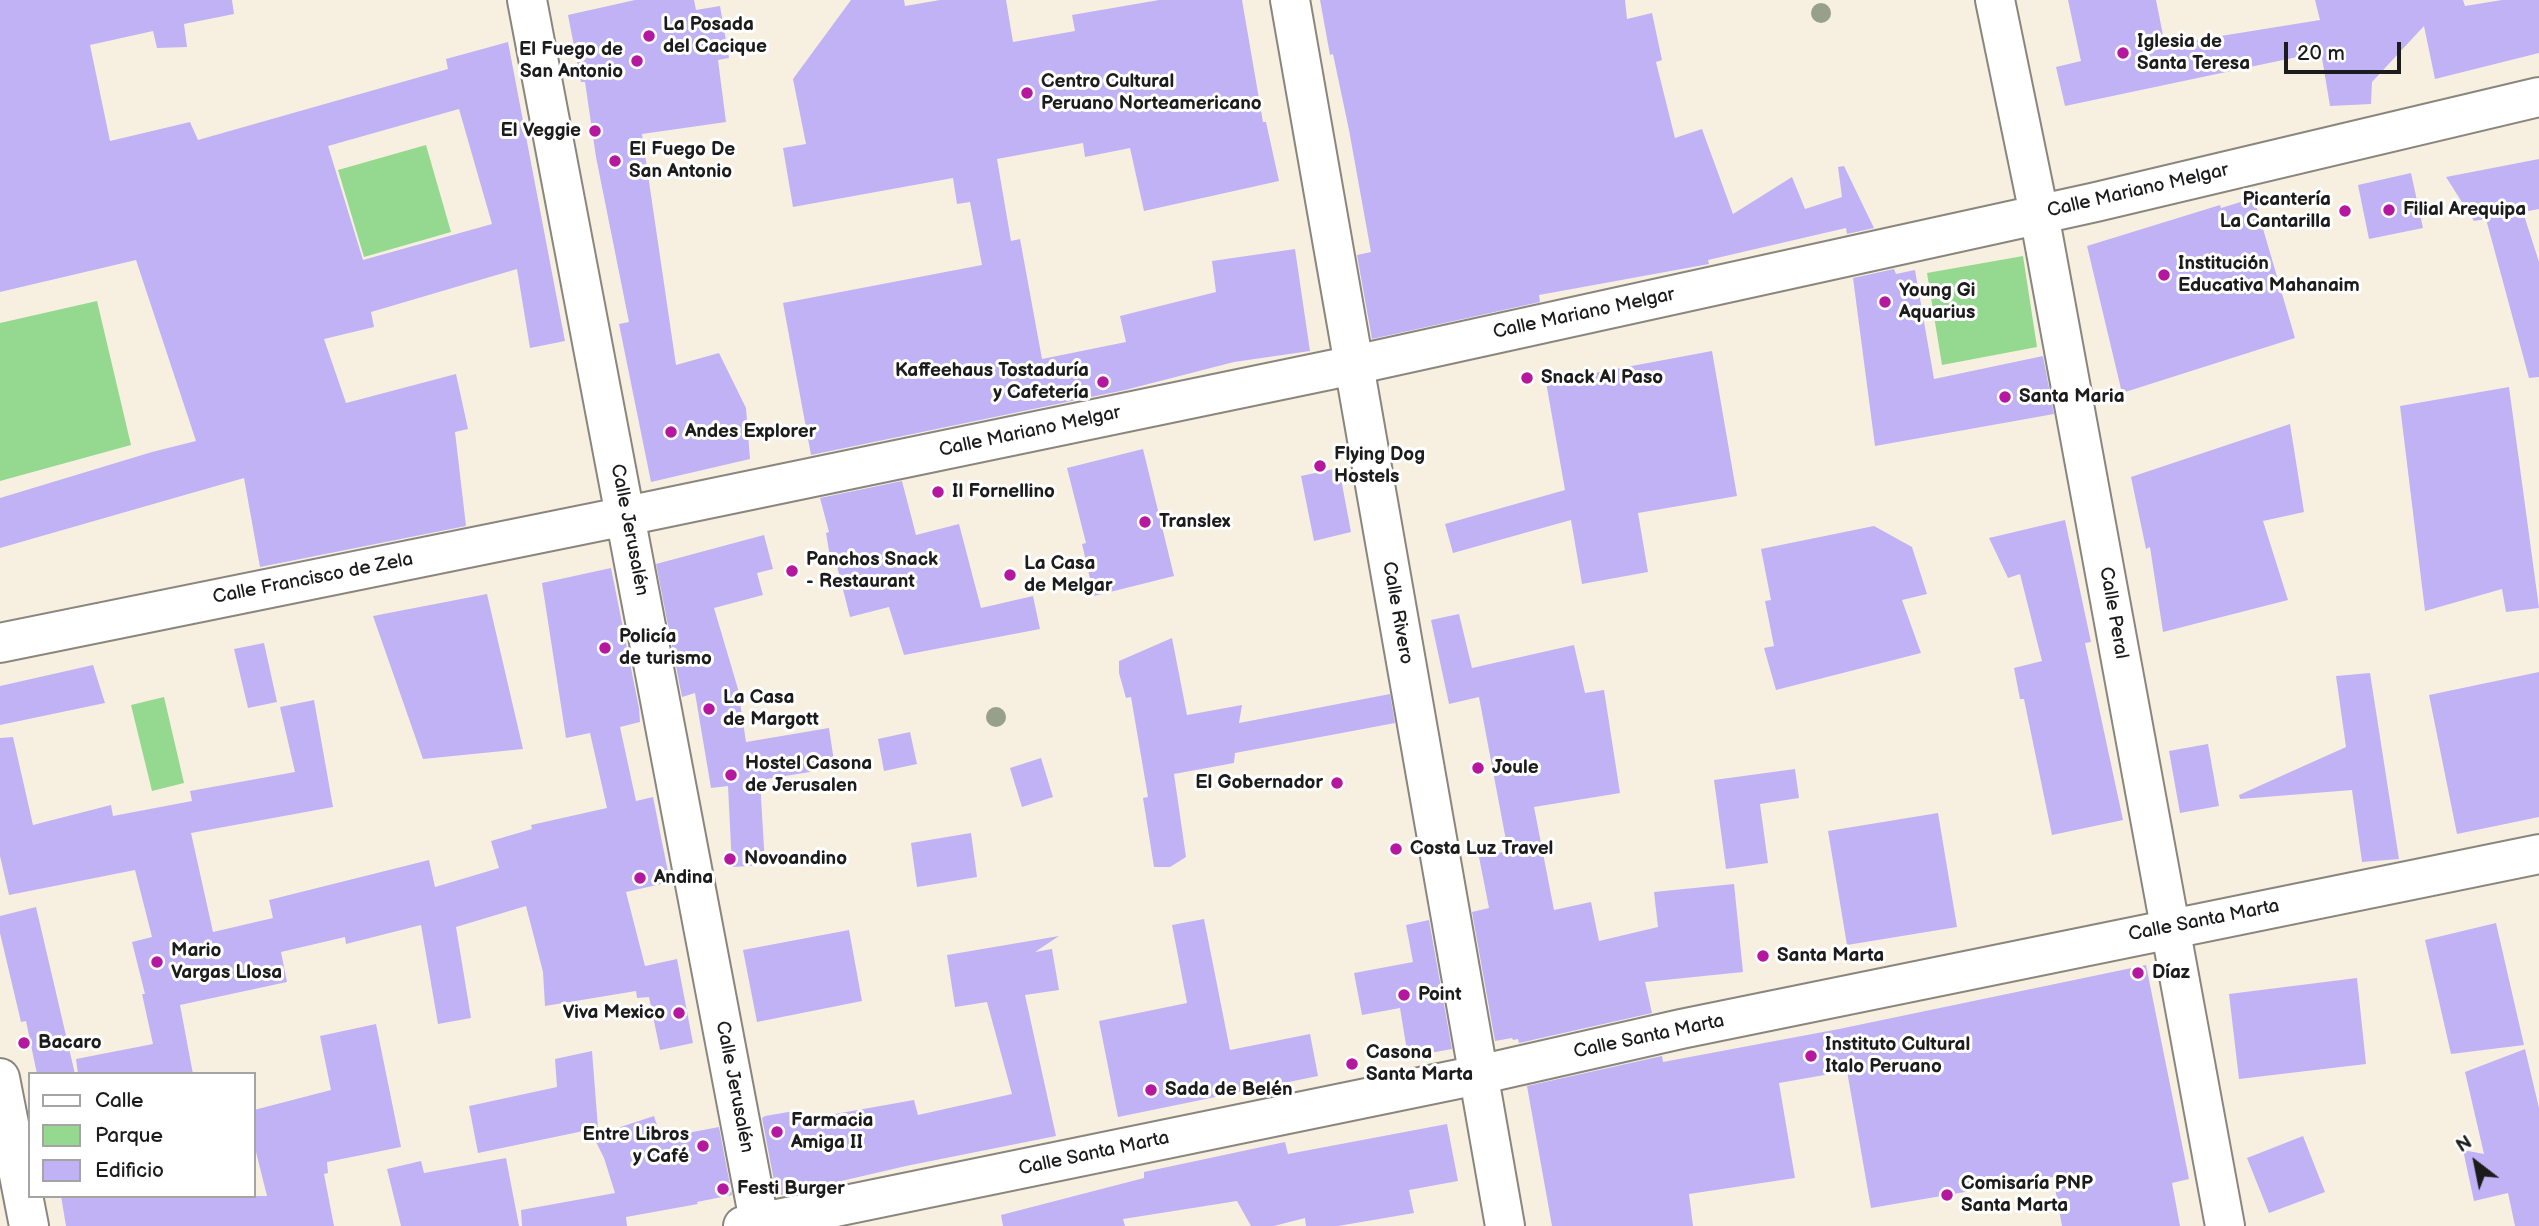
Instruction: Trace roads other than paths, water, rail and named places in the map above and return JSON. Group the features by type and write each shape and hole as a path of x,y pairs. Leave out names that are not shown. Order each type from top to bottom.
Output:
{"street":[{"name":"Calle Jerusalén","path":"527,0 626,516 754,1225"},
{"name":"Calle Rivero","path":"1290,0 1505,1226"},
{"name":"Calle Peral","path":"1995,0 2039,214 2225,1226"},
{"name":"Calle Mariano Melgar","path":"626,516 1354,365 2039,214 2539,97"},
{"name":"Calle Francisco de Zela","path":"0,643 626,516"},
{"name":"Calle Santa Marta","path":"754,1225 1478,1075 1694,1026 2539,854"},
{"path":"0,1078 29,1226"}],"place":[{"name":"La Posada del Cacique","path":"649,36"},
{"name":"Iglesia de Santa Teresa","path":"2123,53"},
{"name":"El Fuego de San Antonio","path":"637,61"},
{"name":"Centro Cultural Peruano Norteamericano","path":"1027,93"},
{"name":"El Veggie","path":"595,131"},
{"name":"El Fuego De San Antonio","path":"615,161"},
{"name":"Filial Arequipa","path":"2389,210"},
{"name":"Picantería La Cantarilla","path":"2345,211"},
{"name":"Institución Educativa Mahanaim","path":"2164,275"},
{"name":"Young Gi Aquarius","path":"1885,302"},
{"name":"Snack Al Paso","path":"1527,378"},
{"name":"Kaffeehaus Tostaduría y Cafetería","path":"1103,382"},
{"name":"Santa Maria","path":"2005,397"},
{"name":"Andes Explorer","path":"671,432"},
{"name":"Flying Dog Hostels","path":"1320,466"},
{"name":"Il Fornellino","path":"938,492"},
{"name":"Translex","path":"1145,522"},
{"name":"Panchos Snack - Restaurant","path":"792,571"},
{"name":"La Casa de Melgar","path":"1010,575"},
{"name":"Policía de turismo","path":"605,648"},
{"name":"La Casa de Margott","path":"709,709"},
{"name":"Joule","path":"1478,768"},
{"name":"Hostel Casona de Jerusalen","path":"731,775"},
{"name":"El Gobernador","path":"1337,783"},
{"name":"Costa Luz Travel","path":"1396,849"},
{"name":"Novoandino","path":"730,859"},
{"name":"Andina","path":"640,878"},
{"name":"Santa Marta","path":"1763,956"},
{"name":"Mario Vargas Llosa","path":"157,962"},
{"name":"Díaz","path":"2138,973"},
{"name":"Point","path":"1404,995"},
{"name":"Viva Mexico","path":"679,1013"},
{"name":"Bacaro","path":"24,1043"},
{"name":"Instituto Cultural Italo Peruano","path":"1811,1056"},
{"name":"Casona Santa Marta","path":"1352,1064"},
{"name":"Sada de Belén","path":"1151,1090"},
{"name":"Farmacia Amiga II","path":"777,1132"},
{"name":"Entre Libros y Café","path":"703,1146"},
{"name":"Festi Burger","path":"723,1189"},
{"name":"Comisaría PNP Santa Marta","path":"1947,1195"}]}
